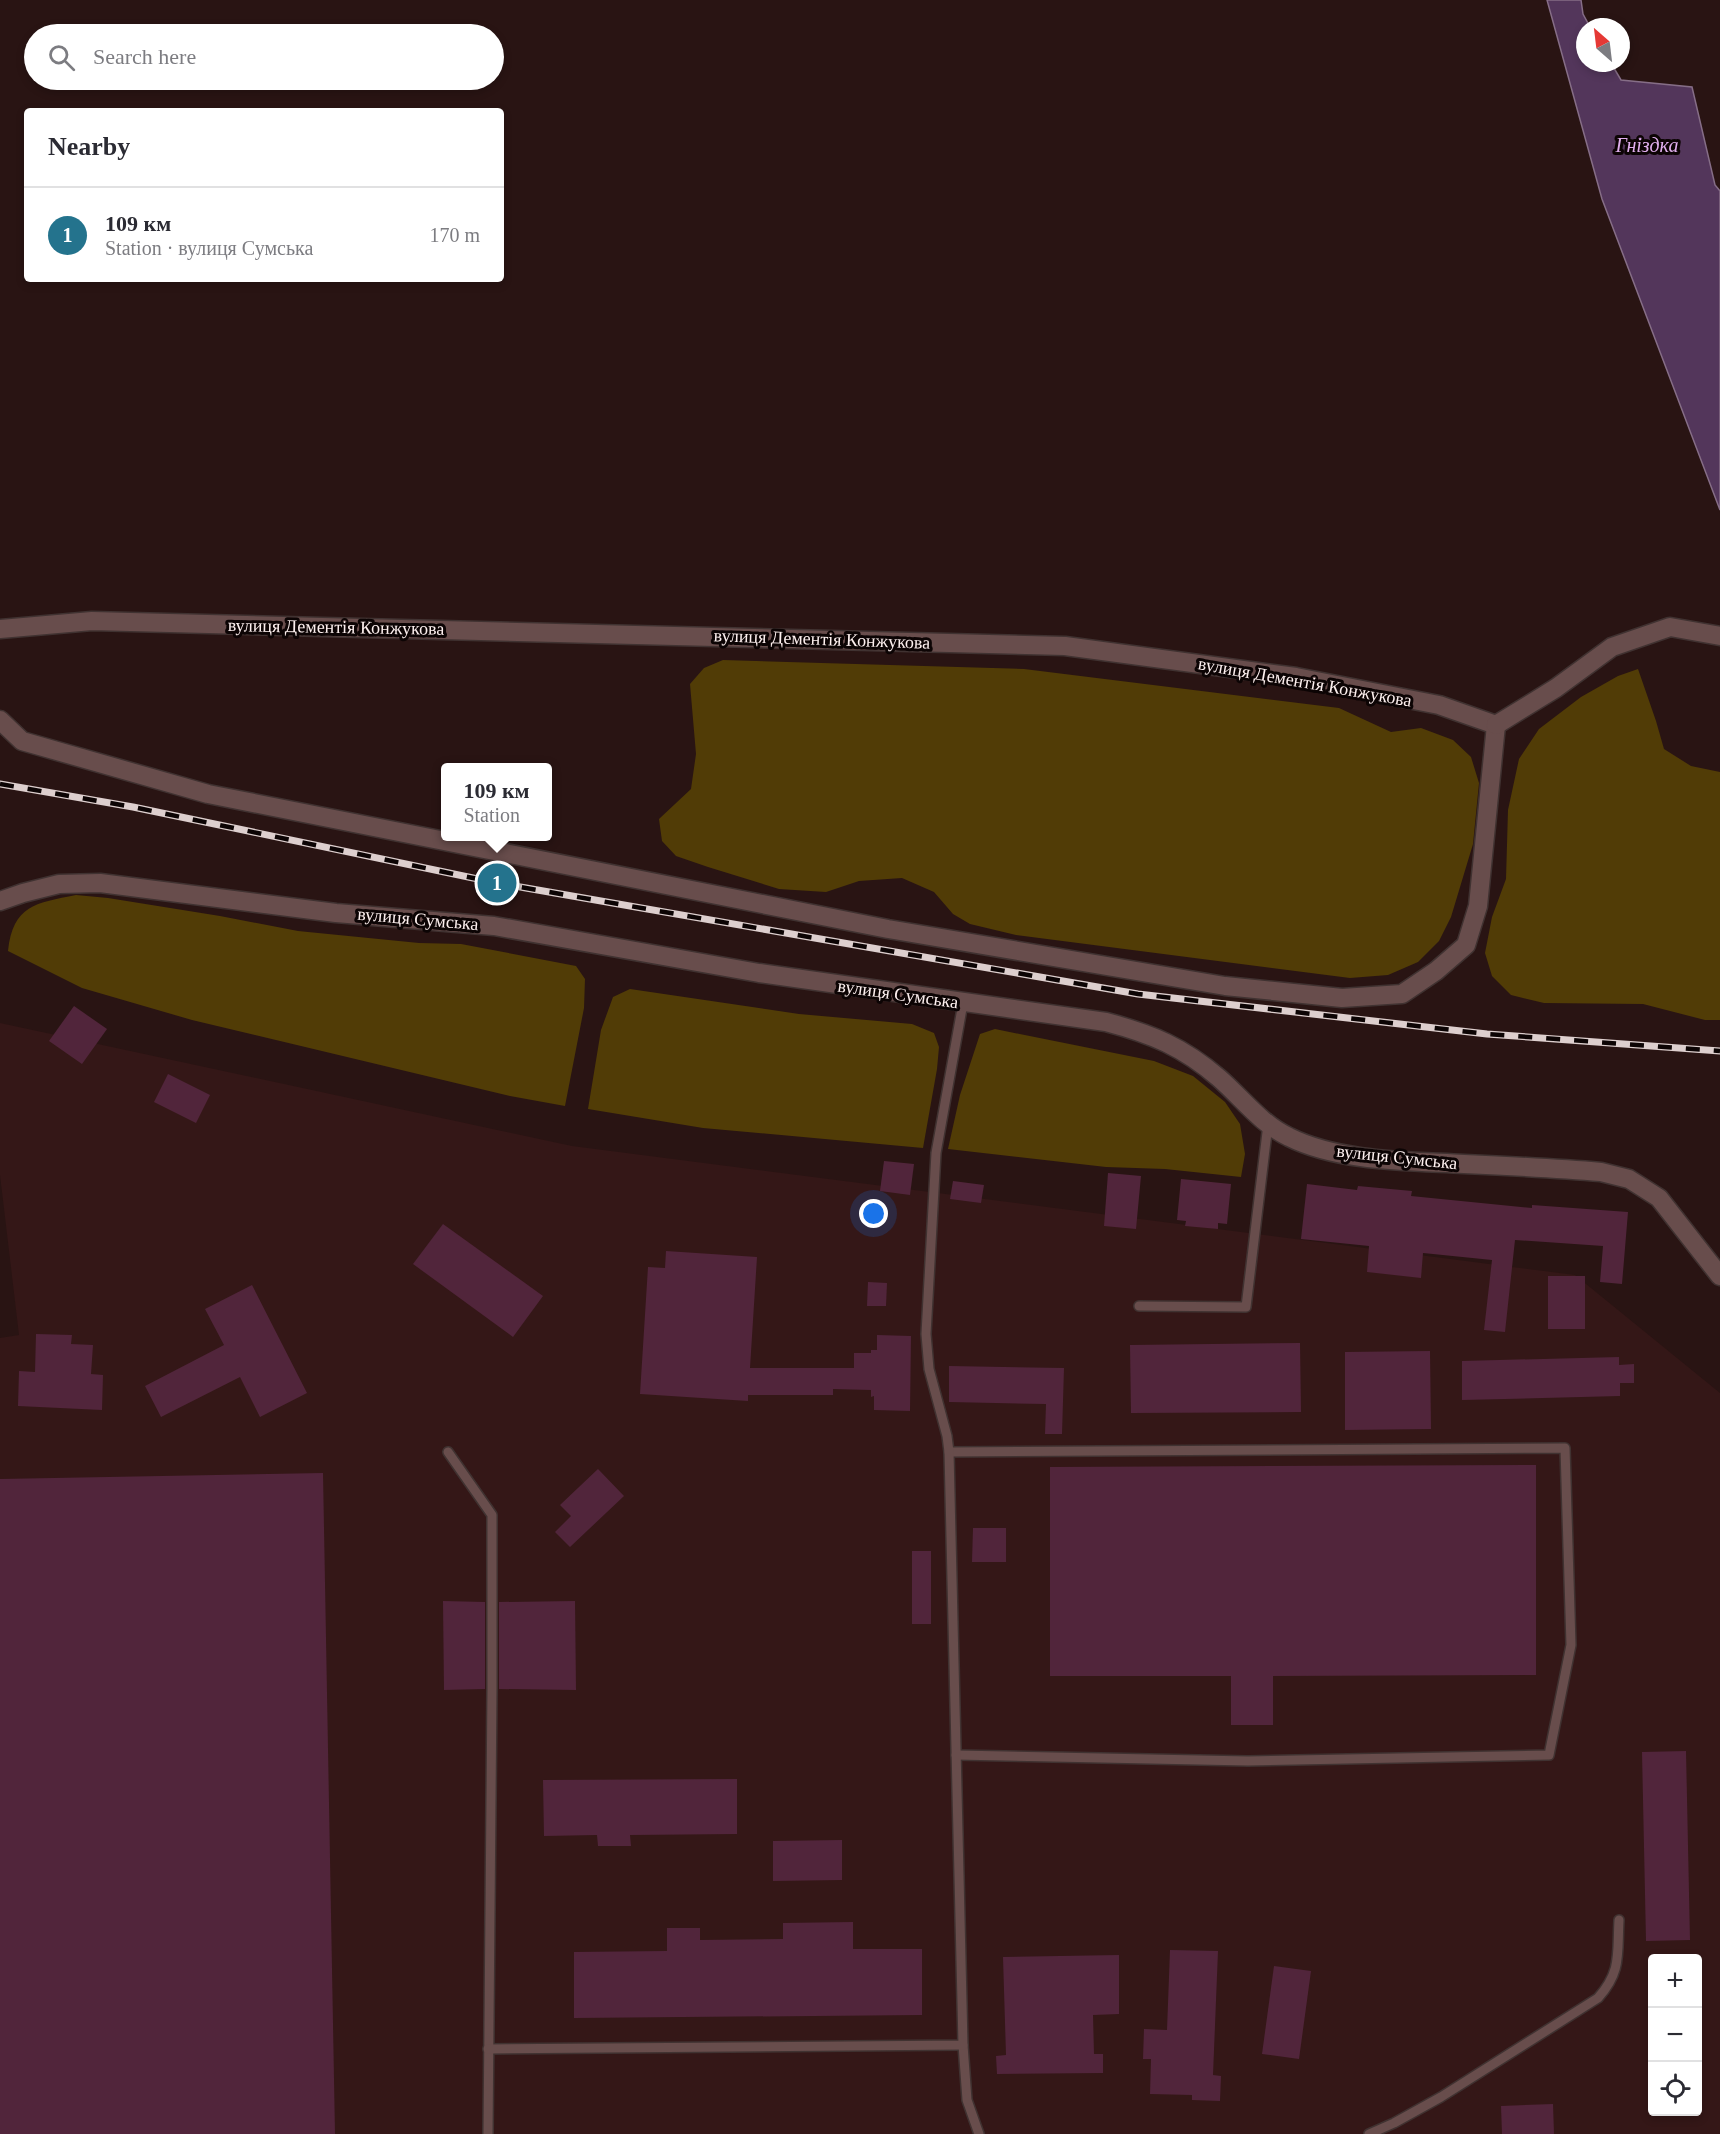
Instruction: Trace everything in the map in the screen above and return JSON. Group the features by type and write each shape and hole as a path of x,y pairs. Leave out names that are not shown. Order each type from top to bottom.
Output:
{"street":[{"name":"вулиця Дементія Конжукова","path":"0,629 92,621 1065,646 1296,677 1438,705 1497,725"},
{"path":"445,841 888,929 1225,986 1342,998 1402,994 1436,971 1466,945 1478,906 1497,725 1556,688 1612,647 1670,627 1720,636"},
{"path":"0,720 22,741 208,794 441,840"},
{"name":"вулиця Сумська","path":"0,901 59,884 100,883 336,913 494,926 759,973 1106,1022 1167,1042 1219,1078 1268,1124 1287,1137 1308,1145 1368,1158 1601,1172 1629,1179 1659,1198 1720,1276"}],"lane":[{"path":"963,1003 936,1153 926,1334 929,1369 947,1436 949,1452 963,2045 967,2100 979,2134"},
{"path":"1139,1306 1246,1307 1268,1124"},
{"path":"949,1452 1565,1448 1571,1645 1549,1755 1248,1761 956,1755"},
{"path":"448,1452 492,1515 488,2134"},
{"path":"1369,2134 1441,2097 1598,1998 1609,1986 1617,1970 1619,1920"},
{"path":"488,2049 963,2045"}],"shaded area":[{"path":"723,660 1024,669 1339,708 1391,732 1421,728 1453,740 1471,757 1479,783 1473,844 1451,917 1439,941 1418,962 1388,975 1350,978 1016,935 970,924 953,914 934,892 902,878 859,881 826,892 779,889 676,856 662,841 659,819 691,789 696,754 690,684 704,668"},
{"path":"1638,669 1664,749 1691,766 1720,772 1720,1020 1705,1020 1643,1004 1544,1003 1511,995 1492,976 1485,953 1492,917 1506,879 1508,810 1519,759 1539,729 1581,697 1618,676"},
{"path":"76,895 220,916 298,931 419,943 461,944 576,966 585,979 584,1008 565,1106 510,1096 192,1020 82,988 8,951 15,924 21,915 38,904"},
{"path":"630,989 799,1014 912,1024 934,1033 939,1047 937,1069 923,1148 703,1128 588,1109 601,1030 613,997"},
{"path":"0,1023 572,1146 1575,1275 1720,1393 1720,2134 0,2134 0,1338 19,1335 0,1175"},
{"path":"995,1029 1154,1061 1193,1076 1225,1102 1240,1124 1245,1154 1241,1177 1165,1169 1106,1167 948,1149 960,1095 980,1034"}],"water":[{"name":"Гніздка","path":"1547,0 1581,0 1585,18 1576,18 1576,72 1616,72 1621,80 1692,87 1715,185 1720,191 1720,510 1602,199"}],"building":[{"path":"74,1006 107,1029 82,1064 49,1041"},
{"path":"168,1074 210,1095 196,1123 154,1102"},
{"path":"884,1161 914,1164 910,1195 880,1191"},
{"path":"1108,1173 1141,1176 1136,1229 1104,1226"},
{"path":"1181,1179 1231,1184 1227,1224 1218,1223 1218,1229 1185,1226 1186,1221 1177,1220"},
{"path":"953,1181 984,1185 981,1203 950,1199"},
{"path":"1307,1184 1357,1190 1358,1186 1412,1191 1411,1196 1532,1208 1532,1205 1628,1212 1622,1284 1600,1282 1603,1246 1515,1240 1505,1332 1484,1330 1492,1260 1423,1253 1421,1278 1367,1272 1369,1246 1301,1239"},
{"path":"443,1224 543,1296 513,1337 413,1264"},
{"path":"666,1251 757,1257 750,1368 854,1368 854,1353 871,1353 871,1350 877,1350 877,1335 911,1336 910,1411 874,1410 874,1396 871,1397 871,1390 833,1389 833,1395 748,1395 748,1401 640,1394 648,1267 665,1268"},
{"path":"1548,1276 1585,1276 1585,1329 1548,1329"},
{"path":"868,1282 887,1283 886,1306 867,1306"},
{"path":"252,1285 307,1393 260,1417 240,1377 161,1417 145,1386 224,1345 205,1309"},
{"path":"36,1334 72,1335 71,1344 93,1345 91,1374 103,1375 102,1410 18,1406 19,1371 35,1372"},
{"path":"1300,1343 1301,1412 1131,1413 1130,1345"},
{"path":"1430,1351 1431,1429 1345,1430 1345,1352"},
{"path":"1619,1357 1619,1365 1634,1364 1634,1383 1620,1383 1620,1396 1462,1400 1462,1361"},
{"path":"949,1366 1064,1368 1062,1434 1045,1434 1046,1404 949,1402"},
{"path":"1536,1465 1536,1675 1273,1676 1273,1725 1231,1725 1231,1676 1050,1676 1050,1467"},
{"path":"598,1469 624,1496 570,1547 555,1532 571,1516 560,1505"},
{"path":"323,1473 335,2134 0,2134 0,1479"},
{"path":"973,1528 1006,1528 1006,1562 972,1562"},
{"path":"912,1551 931,1551 931,1624 912,1624"},
{"path":"443,1601 485,1602 485,1689 444,1690"},
{"path":"575,1601 576,1690 499,1689 499,1602"},
{"path":"1686,1751 1690,1940 1646,1941 1642,1752"},
{"path":"737,1779 737,1834 630,1835 631,1846 598,1846 597,1835 544,1836 543,1780"},
{"path":"842,1840 842,1880 773,1881 773,1841"},
{"path":"853,1922 853,1949 922,1949 922,2015 574,2018 574,1952 667,1951 667,1928 700,1928 700,1940 783,1939 783,1923"},
{"path":"1170,1950 1218,1951 1213,2075 1221,2076 1220,2101 1192,2100 1192,2095 1150,2094 1151,2059 1143,2059 1144,2029 1167,2030"},
{"path":"1119,1955 1119,2014 1093,2015 1094,2054 1103,2054 1103,2073 997,2074 996,2056 1006,2055 1003,1957"},
{"path":"1274,1966 1311,1971 1299,2059 1262,2054"},
{"path":"1553,2104 1554,2134 1502,2134 1501,2106"}],"railway":[{"path":"0,784 133,807 497,883 1138,994 1487,1034 1720,1051"}],"place":[{"name":"109 км","path":"497,883"}]}
